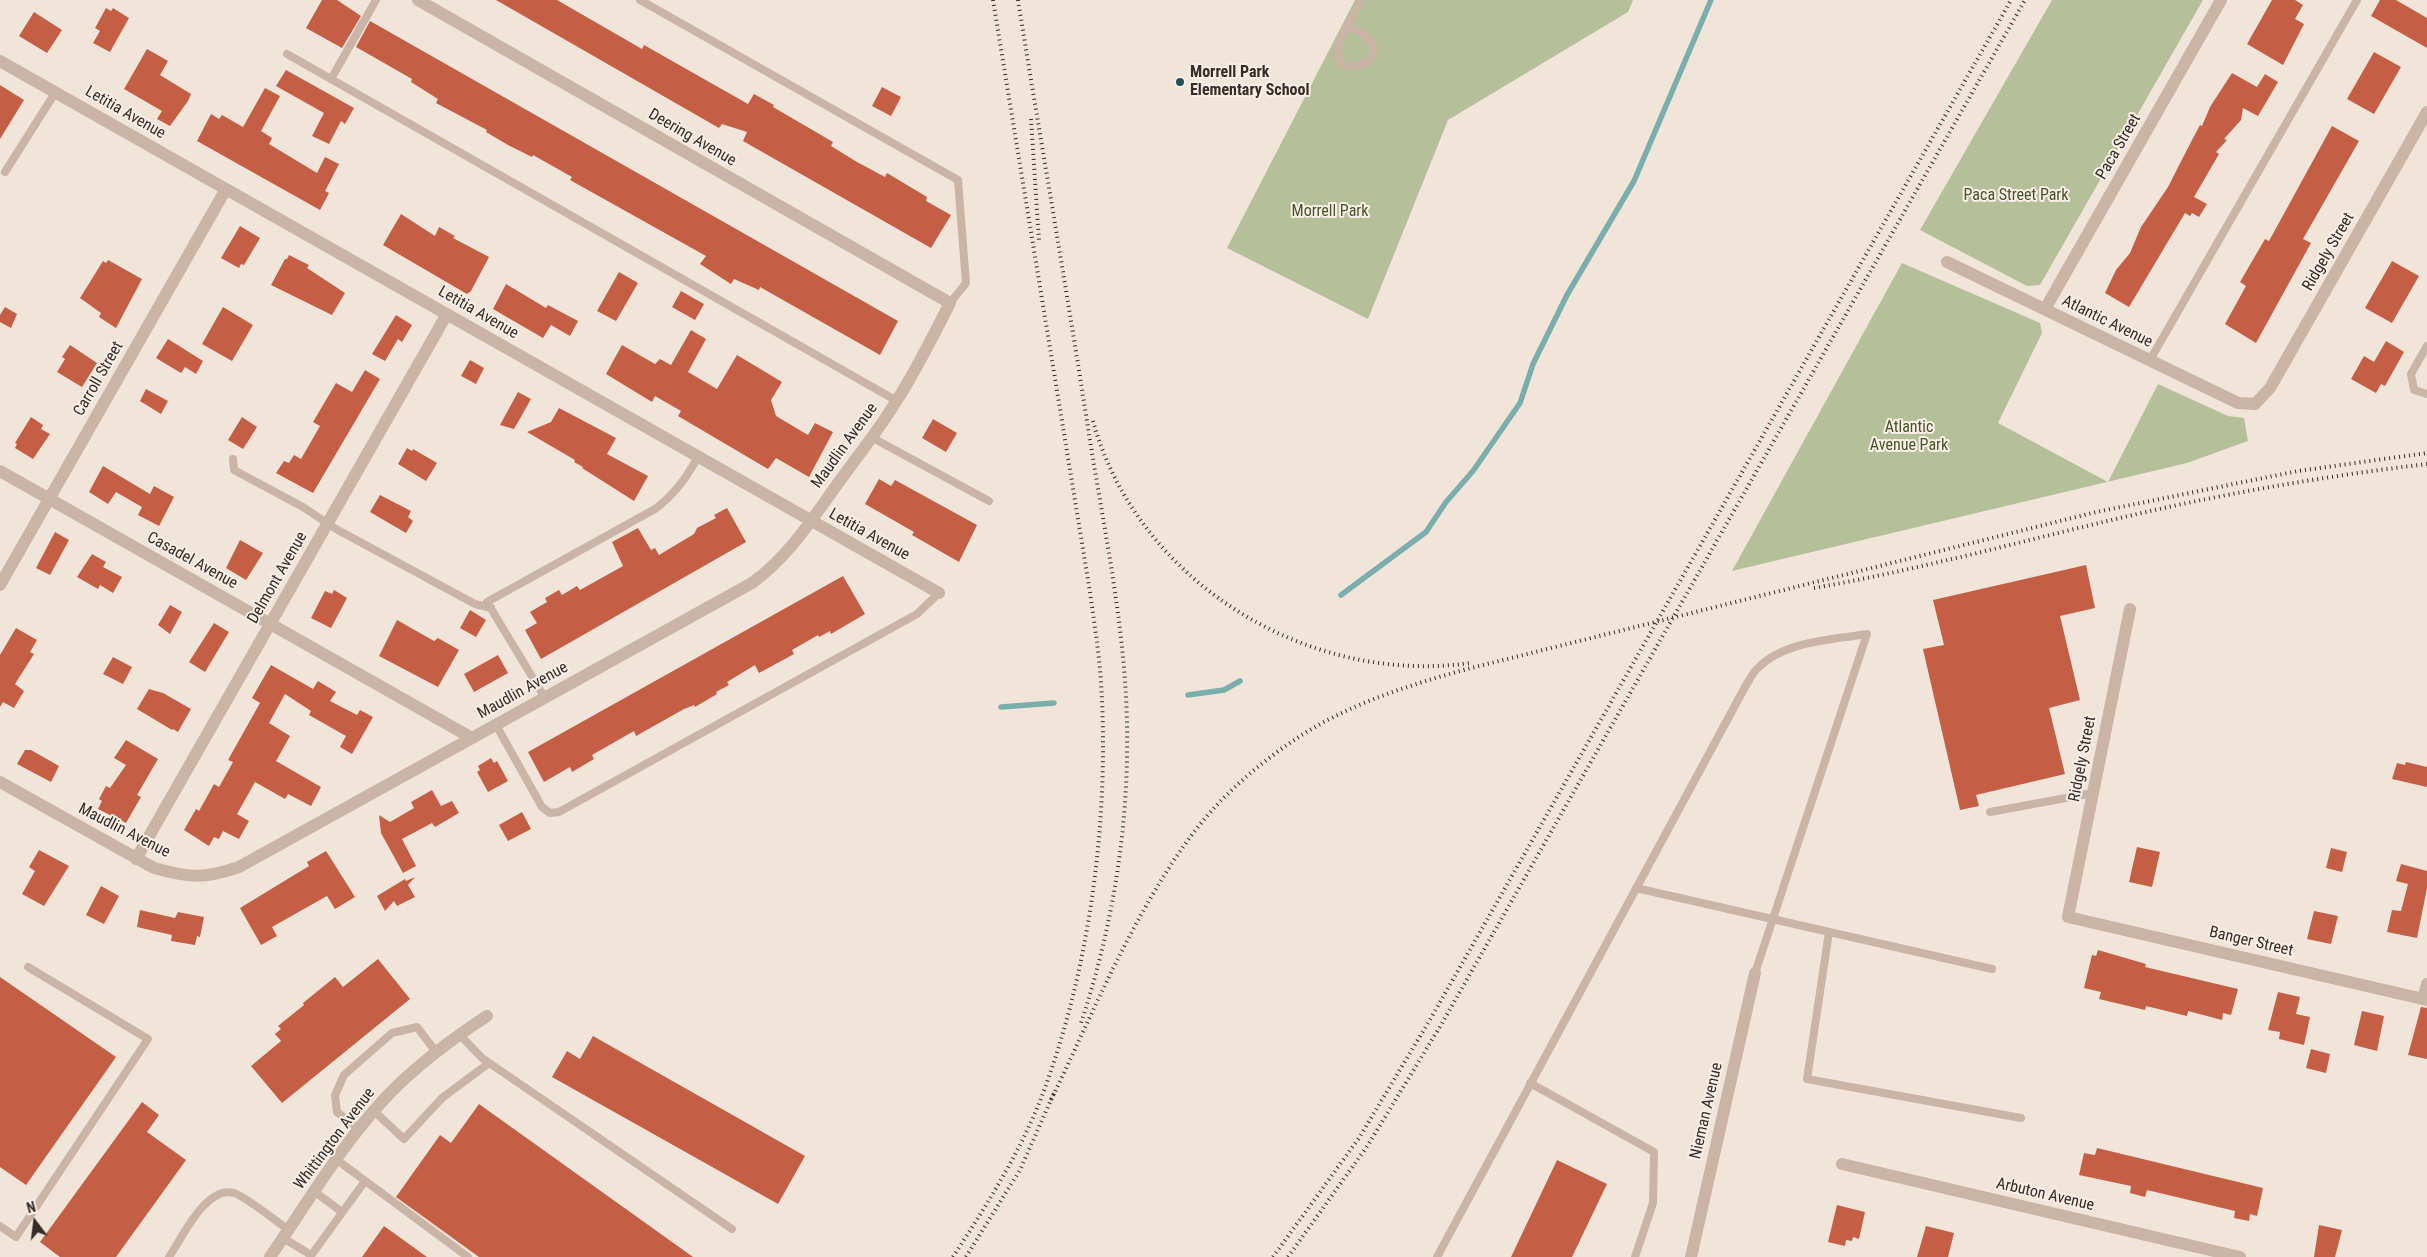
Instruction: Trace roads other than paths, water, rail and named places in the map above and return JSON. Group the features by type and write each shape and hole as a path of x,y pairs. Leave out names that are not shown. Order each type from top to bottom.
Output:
{"street":[{"name":"Deering Avenue","path":"418,0 950,304"},
{"name":"Paca Street","path":"2045,309 2221,0"},
{"name":"Letitia Avenue","path":"0,61 939,593"},
{"name":"Ridgely Street","path":"2255,404 2270,388 2427,112"},
{"name":"Carroll Street","path":"0,585 226,189"},
{"name":"Atlantic Avenue","path":"1947,262 2238,403 2255,404"},
{"name":"Maudlin Avenue","path":"0,782 154,868 178,875 201,877 240,867 752,583 782,558 811,521 897,401 950,304"},
{"name":"Delmont Avenue","path":"136,859 447,314"},
{"name":"Casadel Avenue","path":"0,471 472,738"},
{"name":"Ridgely Street","path":"2068,917 2130,608"},
{"name":"Banger Street","path":"2068,917 2425,999"},
{"name":"Nieman Avenue","path":"1691,1257 1755,973"},
{"path":"2425,999 2427,984"},
{"name":"Whittington Avenue","path":"270,1257 359,1129 389,1094 436,1052 487,1016"},
{"name":"Arbuton Avenue","path":"1842,1164 2240,1257"}],"lane":[{"path":"331,79 376,0"},
{"path":"640,0 958,180 966,283 950,304"},
{"path":"1349,26 1366,36 1373,48 1372,56 1359,67 1351,67 1340,58 1338,49 1349,26 1362,0"},
{"path":"2150,360 2357,0"},
{"path":"287,54 897,401"},
{"path":"6,172 55,92"},
{"path":"2427,346 2411,374 2414,390 2427,394"},
{"path":"871,437 989,500"},
{"path":"545,698 487,602 655,508 671,496 681,485 698,456"},
{"path":"232,459 234,470 475,604 491,608"},
{"path":"496,725 542,807 550,813 560,812 917,614 939,593"},
{"path":"1437,1257 1757,668 1771,657 1795,647 1867,634 1755,973"},
{"path":"1990,812 2093,793"},
{"path":"1636,888 1992,969"},
{"path":"1829,932 1808,1079 2021,1118"},
{"path":"0,1226 16,1237 148,1039 28,967"},
{"path":"359,1129 337,1112 335,1095 344,1075 392,1033 417,1027 436,1052"},
{"path":"459,1034 489,1063 732,1229"},
{"path":"374,1111 404,1139 442,1098 489,1063"},
{"path":"1530,1083 1654,1152 1653,1203 1635,1257"},
{"path":"337,1160 468,1257"},
{"path":"169,1257 203,1205 224,1193 235,1193 311,1256 365,1181"},
{"path":"315,1192 342,1212"}],"waterway":[{"path":"1341,595 1426,532 1446,502 1473,471 1520,403 1533,364 1567,295 1634,181 1711,0"},
{"path":"1188,695 1224,690 1240,681"},
{"path":"1001,707 1054,703"}],"railway":[{"path":"953,1257 988,1202 1020,1145 1038,1106 1056,1056 1071,1005 1083,952 1092,898 1102,789 1103,735 1101,682 1095,626 993,0"},
{"path":"1018,0 1118,612 1125,686 1127,762 1122,838 1117,876 1102,952 1080,1026"},
{"path":"1273,1257 1359,1138 1431,1018 2011,0"},
{"path":"1288,1257 1368,1145 1441,1025 2025,0"},
{"path":"1031,119 1039,241"},
{"path":"1093,421 1115,478 1148,530 1189,574 1237,611 1291,639 1349,657 1409,666 1470,663"},
{"path":"1051,1100 1114,967 1148,902 1167,870 1200,824 1227,795 1273,755 1305,733 1343,712 1383,695 1467,669 2096,512 2298,471 2427,453"},
{"path":"1814,588 1949,560 2205,499 2363,472 2427,464"},
{"path":"966,1257 1020,1170 1054,1093"}],"place":[{"name":"Morrell Park Elementary School","path":"1180,82"}],"park label":[{"name":"Paca Street Park","path":"2016,196"},
{"name":"Morrell Park","path":"1330,212"},
{"name":"Atlantic Avenue Park","path":"1909,437"}]}
